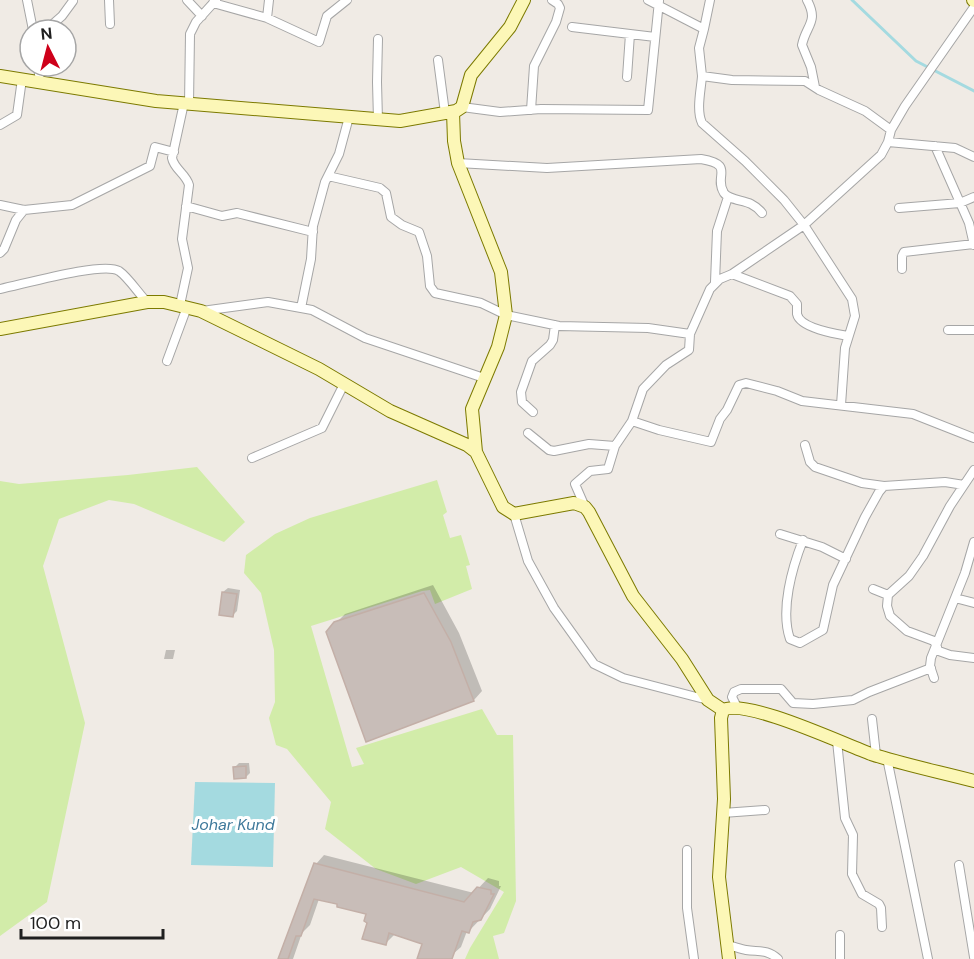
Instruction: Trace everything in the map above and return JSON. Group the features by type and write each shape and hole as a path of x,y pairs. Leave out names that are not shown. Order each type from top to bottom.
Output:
{"main road":[{"path":"524,0 510,27 471,75 453,111 454,141 458,163 501,272 506,315 498,347 472,409 476,452 503,507 514,514 574,503 585,507 633,596 682,659 708,700 723,710 737,707 777,717 882,757 974,781"},
{"path":"0,76 156,101 378,120 400,121 453,111"},
{"path":"0,329 147,302 164,302 184,306 201,311 290,353 390,411 467,445 476,452"},
{"path":"723,710 721,718 723,813 719,877 729,959"}],"street":[{"path":"27,0 31,18"},
{"path":"110,0 110,24"},
{"path":"187,0 202,16"},
{"path":"267,18 269,0"},
{"path":"167,361 184,306 188,268 182,239 189,185 188,180 173,163 187,104 190,34 215,2 267,18 319,42 327,16 347,0"},
{"path":"531,110 534,66 560,8 552,0"},
{"path":"648,0 658,3 704,29"},
{"path":"710,0 699,48 702,76 700,119 784,200 804,225 855,307 854,325 844,348 841,405"},
{"path":"807,0 812,9 813,22 802,45 811,67 815,87"},
{"path":"60,18 73,1"},
{"path":"438,60 453,111 648,110 658,3"},
{"path":"585,507 575,484 590,471 608,469 615,446 632,421 643,389 666,365 689,350 690,334 715,282 732,274 804,225 881,155 891,130 905,106 974,7"},
{"path":"572,27 655,37"},
{"path":"627,77 630,34"},
{"path":"378,39 376,82 378,120"},
{"path":"702,76 732,80 804,81 865,111 891,130"},
{"path":"40,78 40,82"},
{"path":"0,125 17,116 22,79"},
{"path":"301,308 311,259 313,232 328,176 339,154 349,117"},
{"path":"888,142 955,148 974,157"},
{"path":"902,269 904,252 974,244 969,224 935,146"},
{"path":"0,205 24,210 72,205 150,166 155,147 174,152"},
{"path":"458,163 547,168 701,159 719,164 723,191 728,197 754,205 762,213"},
{"path":"328,176 380,188 386,193 391,217 402,225 419,232 427,256 430,286 435,293 481,303 506,315 555,325 648,328 690,334"},
{"path":"715,282 717,231 728,197"},
{"path":"899,208 960,203 974,197"},
{"path":"186,206 222,216 237,213 313,232"},
{"path":"0,253 4,249 16,220 24,210"},
{"path":"0,290 92,269 108,268 118,271 147,302"},
{"path":"732,274 790,296 798,304 799,318 818,330 848,336"},
{"path":"201,311 268,302 312,310 365,338 484,378"},
{"path":"533,411 522,402 521,392 532,361 552,340 555,325"},
{"path":"948,330 974,330"},
{"path":"632,421 711,442 720,419 728,410 740,385 746,383 777,391 802,401 913,414 974,438"},
{"path":"252,458 321,428 344,384"},
{"path":"528,433 549,450 554,451 589,444 615,446"},
{"path":"805,445 810,462 815,466 862,483 884,486 945,482 964,485"},
{"path":"974,470 909,576 888,595 887,606 890,616 907,631 934,642 936,648 950,655 974,658"},
{"path":"803,540 790,577 786,616 790,639 800,643 823,630 833,585 865,517 884,486"},
{"path":"514,514 528,561 554,608 594,664 623,678 708,700"},
{"path":"780,534 822,547 846,559"},
{"path":"934,678 931,658 974,542"},
{"path":"873,589 888,595"},
{"path":"955,598 974,603"},
{"path":"737,707 732,697 734,692 741,689 781,688 793,703 829,703 853,700 931,668"},
{"path":"872,719 928,959"},
{"path":"837,741 844,818 853,835 852,874 862,894 879,904 882,927"},
{"path":"723,813 765,810"},
{"path":"687,850 687,908 694,959"},
{"path":"958,865 974,957"},
{"path":"840,935 840,959"},
{"path":"727,945 772,953 778,959"}],"green space":[{"path":"197,467 245,522 224,542 134,504 109,500 59,519 43,566 85,723 47,902 0,936 0,481 19,484"},
{"path":"437,480 447,512 443,515 450,538 461,535 470,565 466,566 472,589 435,604 430,590 422,591 311,626 352,767 364,764 356,748 482,709 497,735 513,735 516,901 504,933 493,936 499,959 465,959 504,892 461,867 416,884 376,869 325,829 331,802 287,749 276,745 269,718 275,702 274,650 261,593 244,573 246,555 275,534 310,518"}],"water":[{"name":"Johar Kund","path":"195,782 275,783 273,867 191,865"}],"building":[{"path":"222,592 237,594 233,617 219,615"},
{"path":"424,593 451,642 474,701 366,742 326,632 334,622"},
{"path":"246,766 246,778 234,779 233,767"},
{"path":"314,863 464,902 477,887 491,890 491,894 494,894 481,920 473,922 469,933 462,931 452,959 417,959 422,944 389,933 386,945 362,939 367,923 364,921 366,914 314,899 301,936 296,936 288,959 278,959"}],"waterway":[{"path":"852,0 916,61 974,91"}]}
